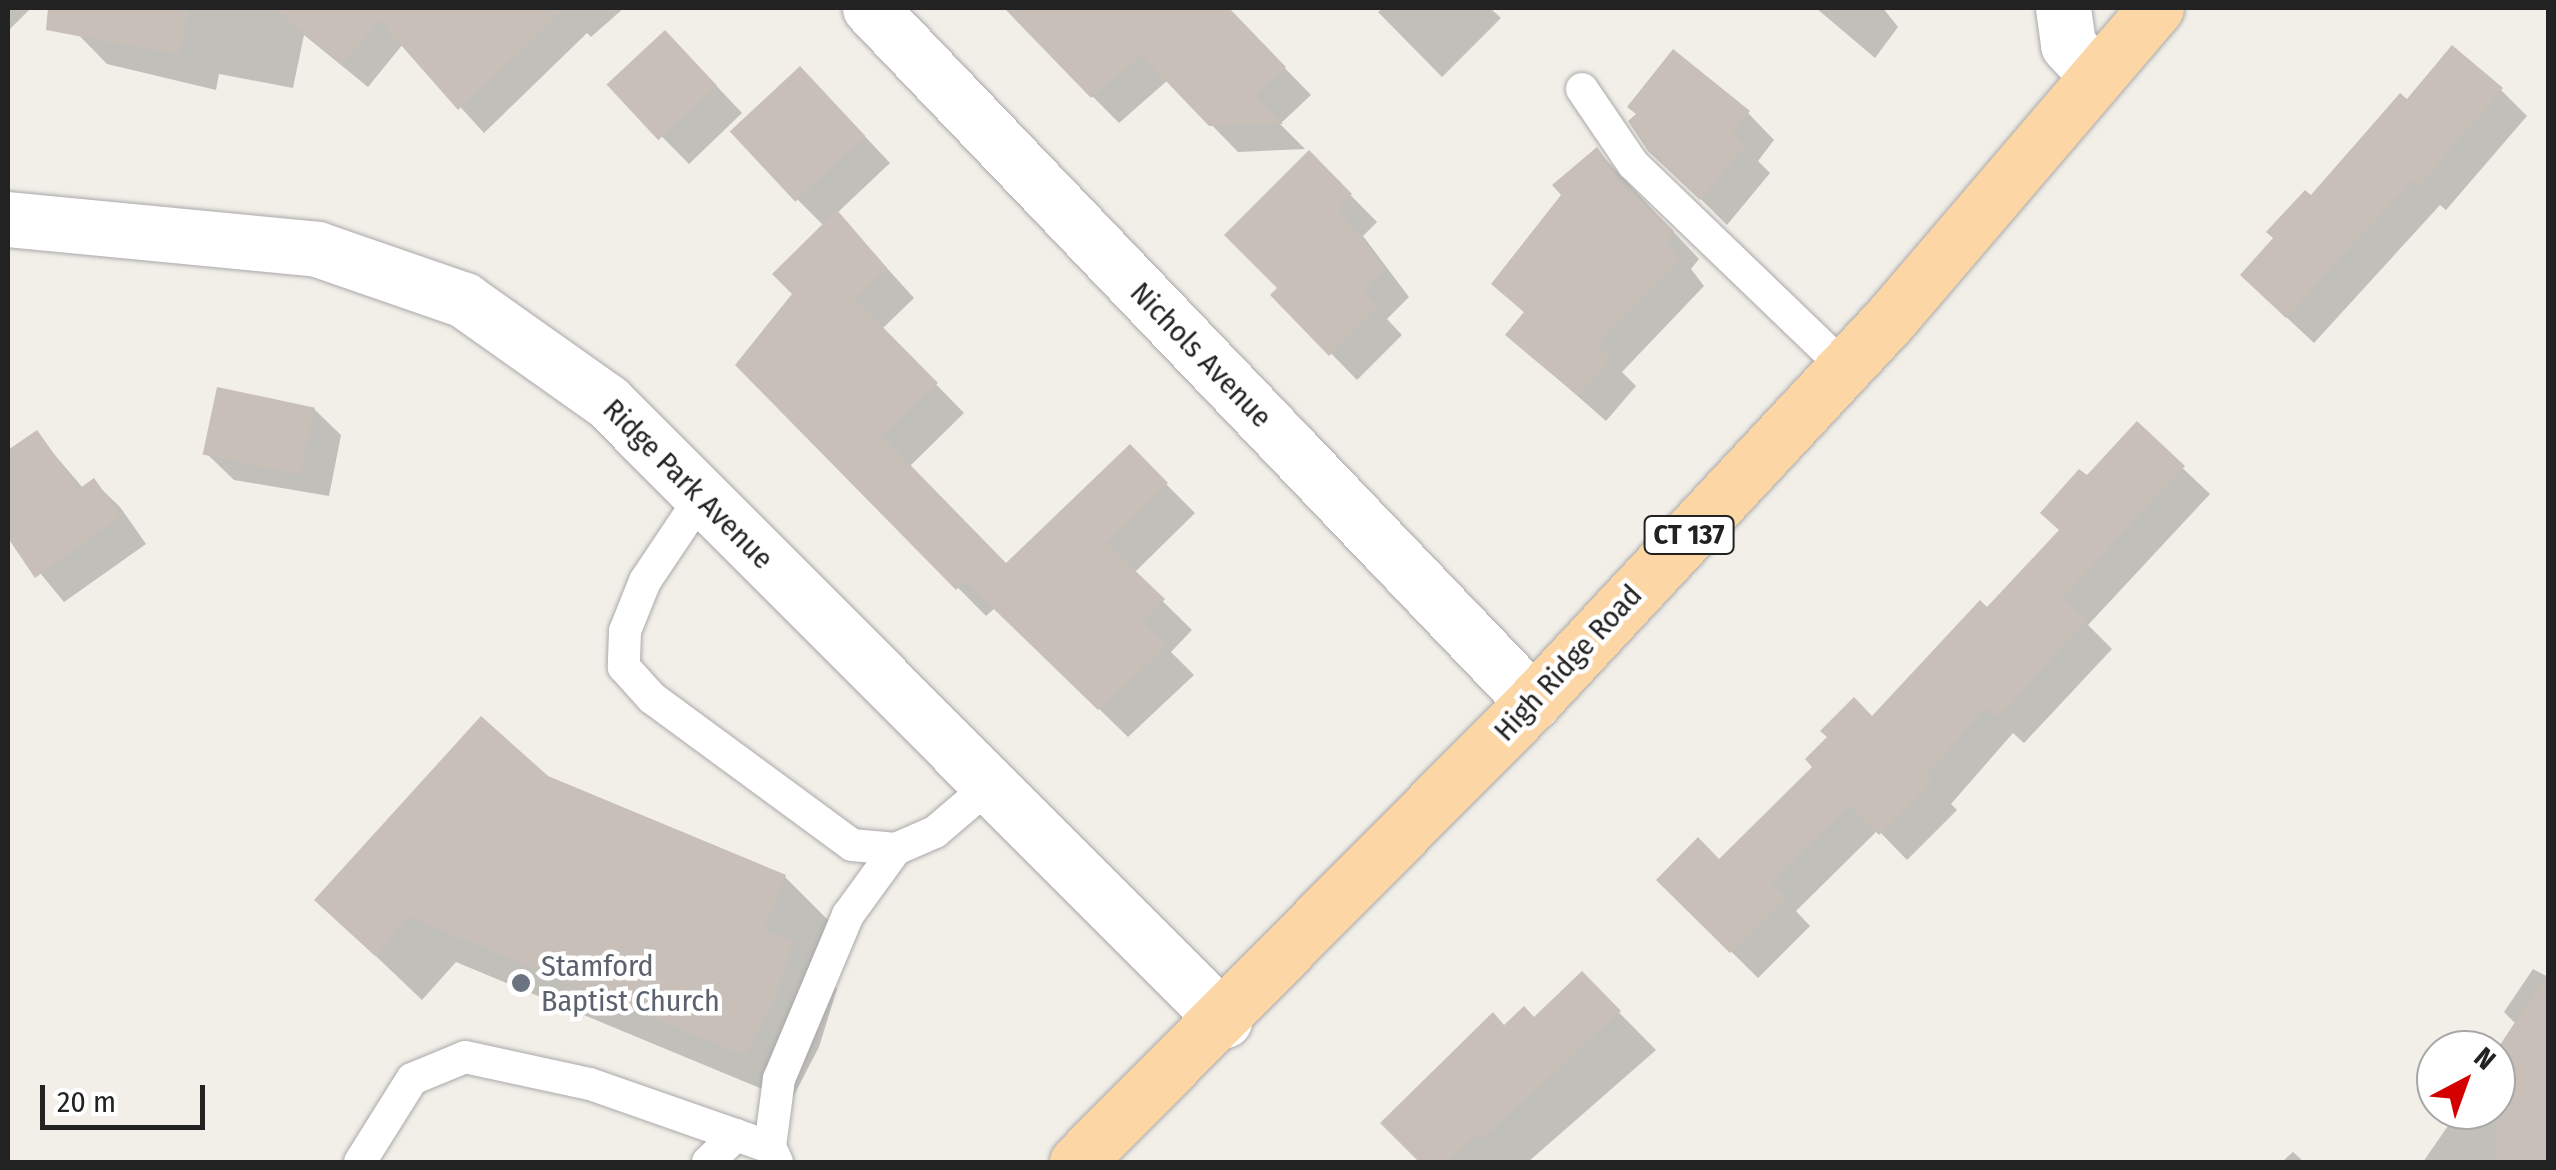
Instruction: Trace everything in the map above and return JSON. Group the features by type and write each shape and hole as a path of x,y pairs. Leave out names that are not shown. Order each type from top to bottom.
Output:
{"main road":[{"name":"High Ridge Road","path":"1077,1162 1224,1020 1532,702 1845,368 2156,8"}],"street":[{"name":"Nichols Avenue","path":"870,8 1532,702"},
{"path":"2063,8 2068,46 2097,76"},
{"name":"Ridge Park Avenue","path":"8,219 317,249 464,300 608,402 1224,1020"}],"lane":[{"path":"1582,89 1633,164 1845,368"},
{"path":"702,496 645,581 625,631 624,668 652,698 852,845 896,849 935,832 990,785"},
{"path":"360,1162 412,1079 464,1057 590,1084 736,1135 774,1154 779,1079 848,915 896,849"},
{"path":"708,1162 736,1135"}],"building":[{"path":"48,8 189,8 179,55 46,30"},
{"path":"273,8 565,8 458,110 379,20 342,65"},
{"path":"1004,8 1229,8 1286,67 1256,96 1283,124 1209,126 1141,55 1091,98"},
{"path":"665,30 717,86 658,140 606,85"},
{"path":"2452,45 2503,88 2419,186 2412,180 2286,318 2240,275 2273,238 2266,232 2305,190 2311,195 2400,93 2407,99"},
{"path":"1673,49 1750,111 1732,134 1746,145 1700,200 1648,151 1628,121 1636,114 1627,107"},
{"path":"800,66 865,136 795,202 730,131"},
{"path":"1597,147 1619,178 1674,231 1666,241 1680,259 1597,345 1612,358 1578,396 1505,335 1524,312 1491,284 1561,195 1552,185"},
{"path":"1309,150 1352,194 1338,208 1385,270 1363,291 1378,307 1329,356 1270,295 1277,288 1224,235"},
{"path":"837,210 887,268 855,299 938,383 882,436 1006,563 1130,444 1168,483 1106,543 1165,599 1143,623 1167,645 1098,710 965,581 956,590 735,365 792,294 772,274"},
{"path":"217,387 315,408 300,475 203,454"},
{"path":"2137,421 2185,466 2062,598 2087,621 1997,718 1985,708 1926,776 1932,782 1879,835 1850,805 1771,883 1786,898 1730,953 1656,880 1698,837 1719,859 1812,767 1805,759 1827,737 1820,731 1854,697 1872,716 1980,600 1987,607 2059,530 2040,513 2079,469 2087,475"},
{"path":"37,430 79,489 94,478 121,516 35,578 8,538 8,450"},
{"path":"481,716 548,776 786,875 764,930 793,941 774,1001 745,1056 409,917 375,956 314,900"},
{"path":"1582,971 1621,1011 1480,1141 1475,1135 1447,1162 1419,1162 1380,1123 1493,1012 1504,1025 1524,1006 1534,1017"},
{"path":"2548,972 2548,1162 2496,1162 2496,1130 2516,1130 2516,1030 2510,1030"}],"place":[{"name":"Stamford Baptist Church","path":"521,983"}]}
